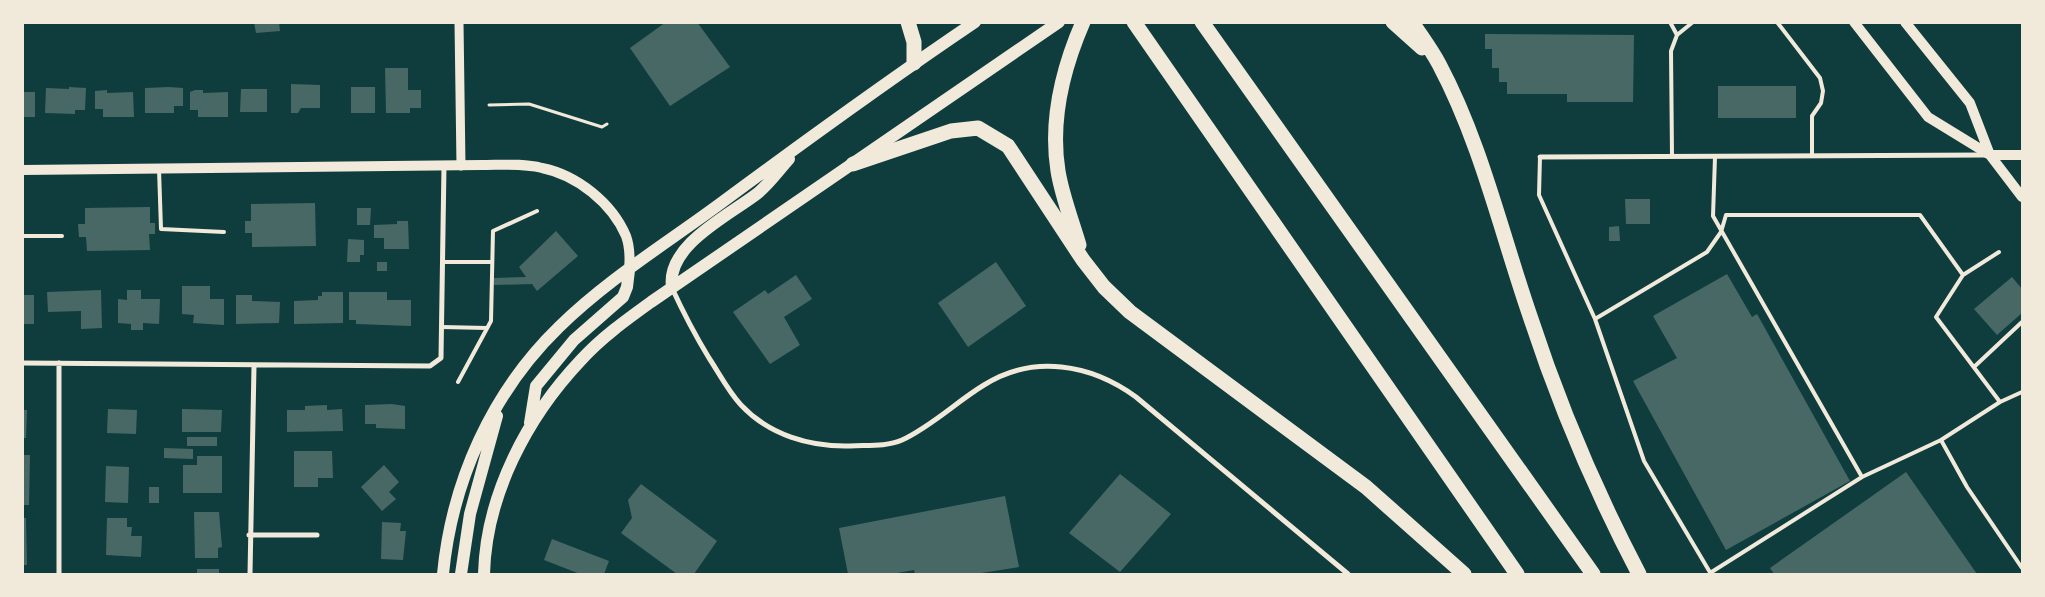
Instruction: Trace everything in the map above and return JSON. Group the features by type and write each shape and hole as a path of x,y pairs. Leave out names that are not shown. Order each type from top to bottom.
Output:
{"highway":[{"path":"908,22 914,42 914,63"},
{"path":"1083,22 1070,52 1061,90 1056,127 1058,171 1083,260"},
{"path":"1134,22 1517,574"},
{"path":"1202,22 1593,574"},
{"path":"1393,22 1438,62"},
{"path":"1412,22 1438,62 1462,114 1503,226 1530,316 1578,445 1613,525 1639,574"},
{"path":"853,164 951,131 978,128 1008,146 1083,260 1104,287 1130,312 1366,487 1464,574"}],"main road":[{"path":"444,574 450,525 460,488 477,444 500,401 518,374 556,330 629,266 914,63 975,22"},
{"path":"484,574 489,532 507,472 528,430 561,382 587,354 619,326 672,287 1058,22"},
{"path":"1854,22 1928,117 1990,155 2022,155"},
{"path":"1905,22 1970,103 1990,155 2022,197"},
{"path":"672,287 674,268 687,246 760,191 810,137"},
{"path":"22,170 532,166 552,170 575,180 599,200 619,224 627,238 629,266 624,296 574,340 536,386 528,430"},
{"path":"461,574 470,514 500,401"}],"street":[{"path":"459,22 461,166"},
{"path":"1540,157 1990,155"},
{"path":"22,363 430,366 441,358 444,166"},
{"path":"672,287 695,334 740,404 758,419 792,437 816,445 893,443 914,433 982,386 1007,374 1045,367 1079,368 1110,379 1136,396 1348,574"},
{"path":"59,363 59,574"},
{"path":"250,574 249,535 254,366"},
{"path":"249,535 317,535"}],"lane":[{"path":"1670,22 1677,35"},
{"path":"1672,156 1671,51 1677,35 1693,22"},
{"path":"1777,22 1820,78 1823,92 1820,103 1812,116 1812,156"},
{"path":"1540,157 1539,195 1595,319 1644,461 1710,574 1862,477 1941,440 2000,402 2022,392"},
{"path":"1715,157 1713,216 1862,477"},
{"path":"159,169 161,230 224,232"},
{"path":"458,382 491,321 493,231 537,211"},
{"path":"1595,319 1707,252 1721,232 1726,215 1920,215 1964,275"},
{"path":"22,236 62,236"},
{"path":"1999,252 1964,275 1936,316 2000,402"},
{"path":"443,262 492,262"},
{"path":"1974,367 2022,322"},
{"path":"442,327 487,328"},
{"path":"1941,440 1967,487 2022,568"}],"path":[{"path":"489,104 529,104 602,127 607,124"}],"building":[{"path":"254,22 279,22 280,31 256,33"},
{"path":"666,22 697,22 730,67 670,106 630,48"},
{"path":"1485,34 1634,35 1633,102 1567,102 1567,94 1507,94 1507,82 1499,82 1499,68 1492,68 1492,49 1485,49"},
{"path":"385,68 408,68 408,90 421,90 421,108 410,108 410,113 386,113"},
{"path":"291,84 320,85 320,108 301,108 298,113 291,113"},
{"path":"1718,86 1796,86 1796,118 1718,118"},
{"path":"69,87 86,88 85,110 75,110 75,114 45,113 46,88 69,89"},
{"path":"351,87 375,87 375,113 351,113"},
{"path":"145,88 183,88 183,106 174,106 174,113 145,113"},
{"path":"241,89 267,89 267,112 240,112"},
{"path":"107,90 107,93 133,92 134,117 103,117 103,109 95,109 95,91"},
{"path":"203,90 203,93 228,92 228,117 198,117 198,110 190,110 190,92"},
{"path":"22,92 35,92 35,117 22,117"},
{"path":"1625,199 1650,199 1650,224 1626,224"},
{"path":"315,203 316,246 252,247 252,233 245,233 245,221 251,221 251,204"},
{"path":"150,207 150,223 155,223 155,234 149,234 150,250 87,251 86,237 79,237 78,224 85,224 85,208"},
{"path":"357,208 371,208 370,225 357,225"},
{"path":"397,221 408,221 409,249 384,249 384,238 374,238 374,225 397,224"},
{"path":"1619,226 1620,241 1609,241 1609,227"},
{"path":"556,231 578,256 537,291 532,284 494,285 494,278 526,277 519,267"},
{"path":"348,239 364,240 364,255 360,255 360,262 347,262"},
{"path":"377,262 387,262 387,271 377,271"},
{"path":"996,262 1026,306 968,347 938,303"},
{"path":"1727,274 1752,317 1757,314 1850,481 1726,550 1633,381 1677,358 1653,316"},
{"path":"796,275 812,299 784,317 800,345 770,364 733,312 765,290 768,294"},
{"path":"2012,277 2022,289 2022,313 1997,335 1974,309"},
{"path":"182,286 210,286 210,299 224,299 224,325 193,323 194,315 182,314"},
{"path":"101,290 102,328 81,329 81,311 48,312 47,292"},
{"path":"127,290 141,290 141,299 160,299 159,324 143,323 143,330 131,330 131,324 118,323 118,299 127,300"},
{"path":"322,292 343,292 343,323 294,324 294,301 318,300 318,296 322,296"},
{"path":"349,292 387,292 387,300 411,300 411,326 356,324 356,320 349,320"},
{"path":"22,295 34,295 34,324 22,324"},
{"path":"236,295 252,295 252,301 280,302 279,323 236,324"},
{"path":"392,404 405,406 405,429 376,428 376,424 365,424 365,405"},
{"path":"327,405 327,410 342,409 343,431 287,432 287,410 305,410 305,406"},
{"path":"108,409 137,410 136,434 107,433"},
{"path":"182,409 222,410 221,432 182,432"},
{"path":"22,410 27,410 26,438 22,438"},
{"path":"187,437 217,437 217,446 187,446"},
{"path":"164,448 193,449 193,459 164,458"},
{"path":"294,451 332,451 333,478 318,478 318,487 294,487"},
{"path":"22,455 30,455 29,505 22,505"},
{"path":"197,456 222,456 222,493 183,493 183,465 197,465"},
{"path":"384,465 399,482 389,492 396,499 382,511 361,487"},
{"path":"106,466 129,467 128,503 105,502"},
{"path":"1906,472 1977,574 1774,574 1770,568"},
{"path":"1120,474 1171,514 1120,572 1069,533"},
{"path":"641,484 717,541 694,574 677,574 621,533 632,518 628,500"},
{"path":"149,487 159,487 159,503 149,503"},
{"path":"1005,496 1019,567 975,574 915,574 914,570 892,574 848,574 839,528"},
{"path":"194,512 219,512 222,547 218,548 218,558 195,558"},
{"path":"22,518 26,518 27,565 22,565"},
{"path":"107,518 127,518 127,527 132,527 131,536 142,536 141,557 106,555"},
{"path":"382,522 401,523 400,531 406,531 403,560 381,559"},
{"path":"552,539 609,561 604,574 580,574 544,560"},
{"path":"197,569 219,569 219,574 197,574"}]}
